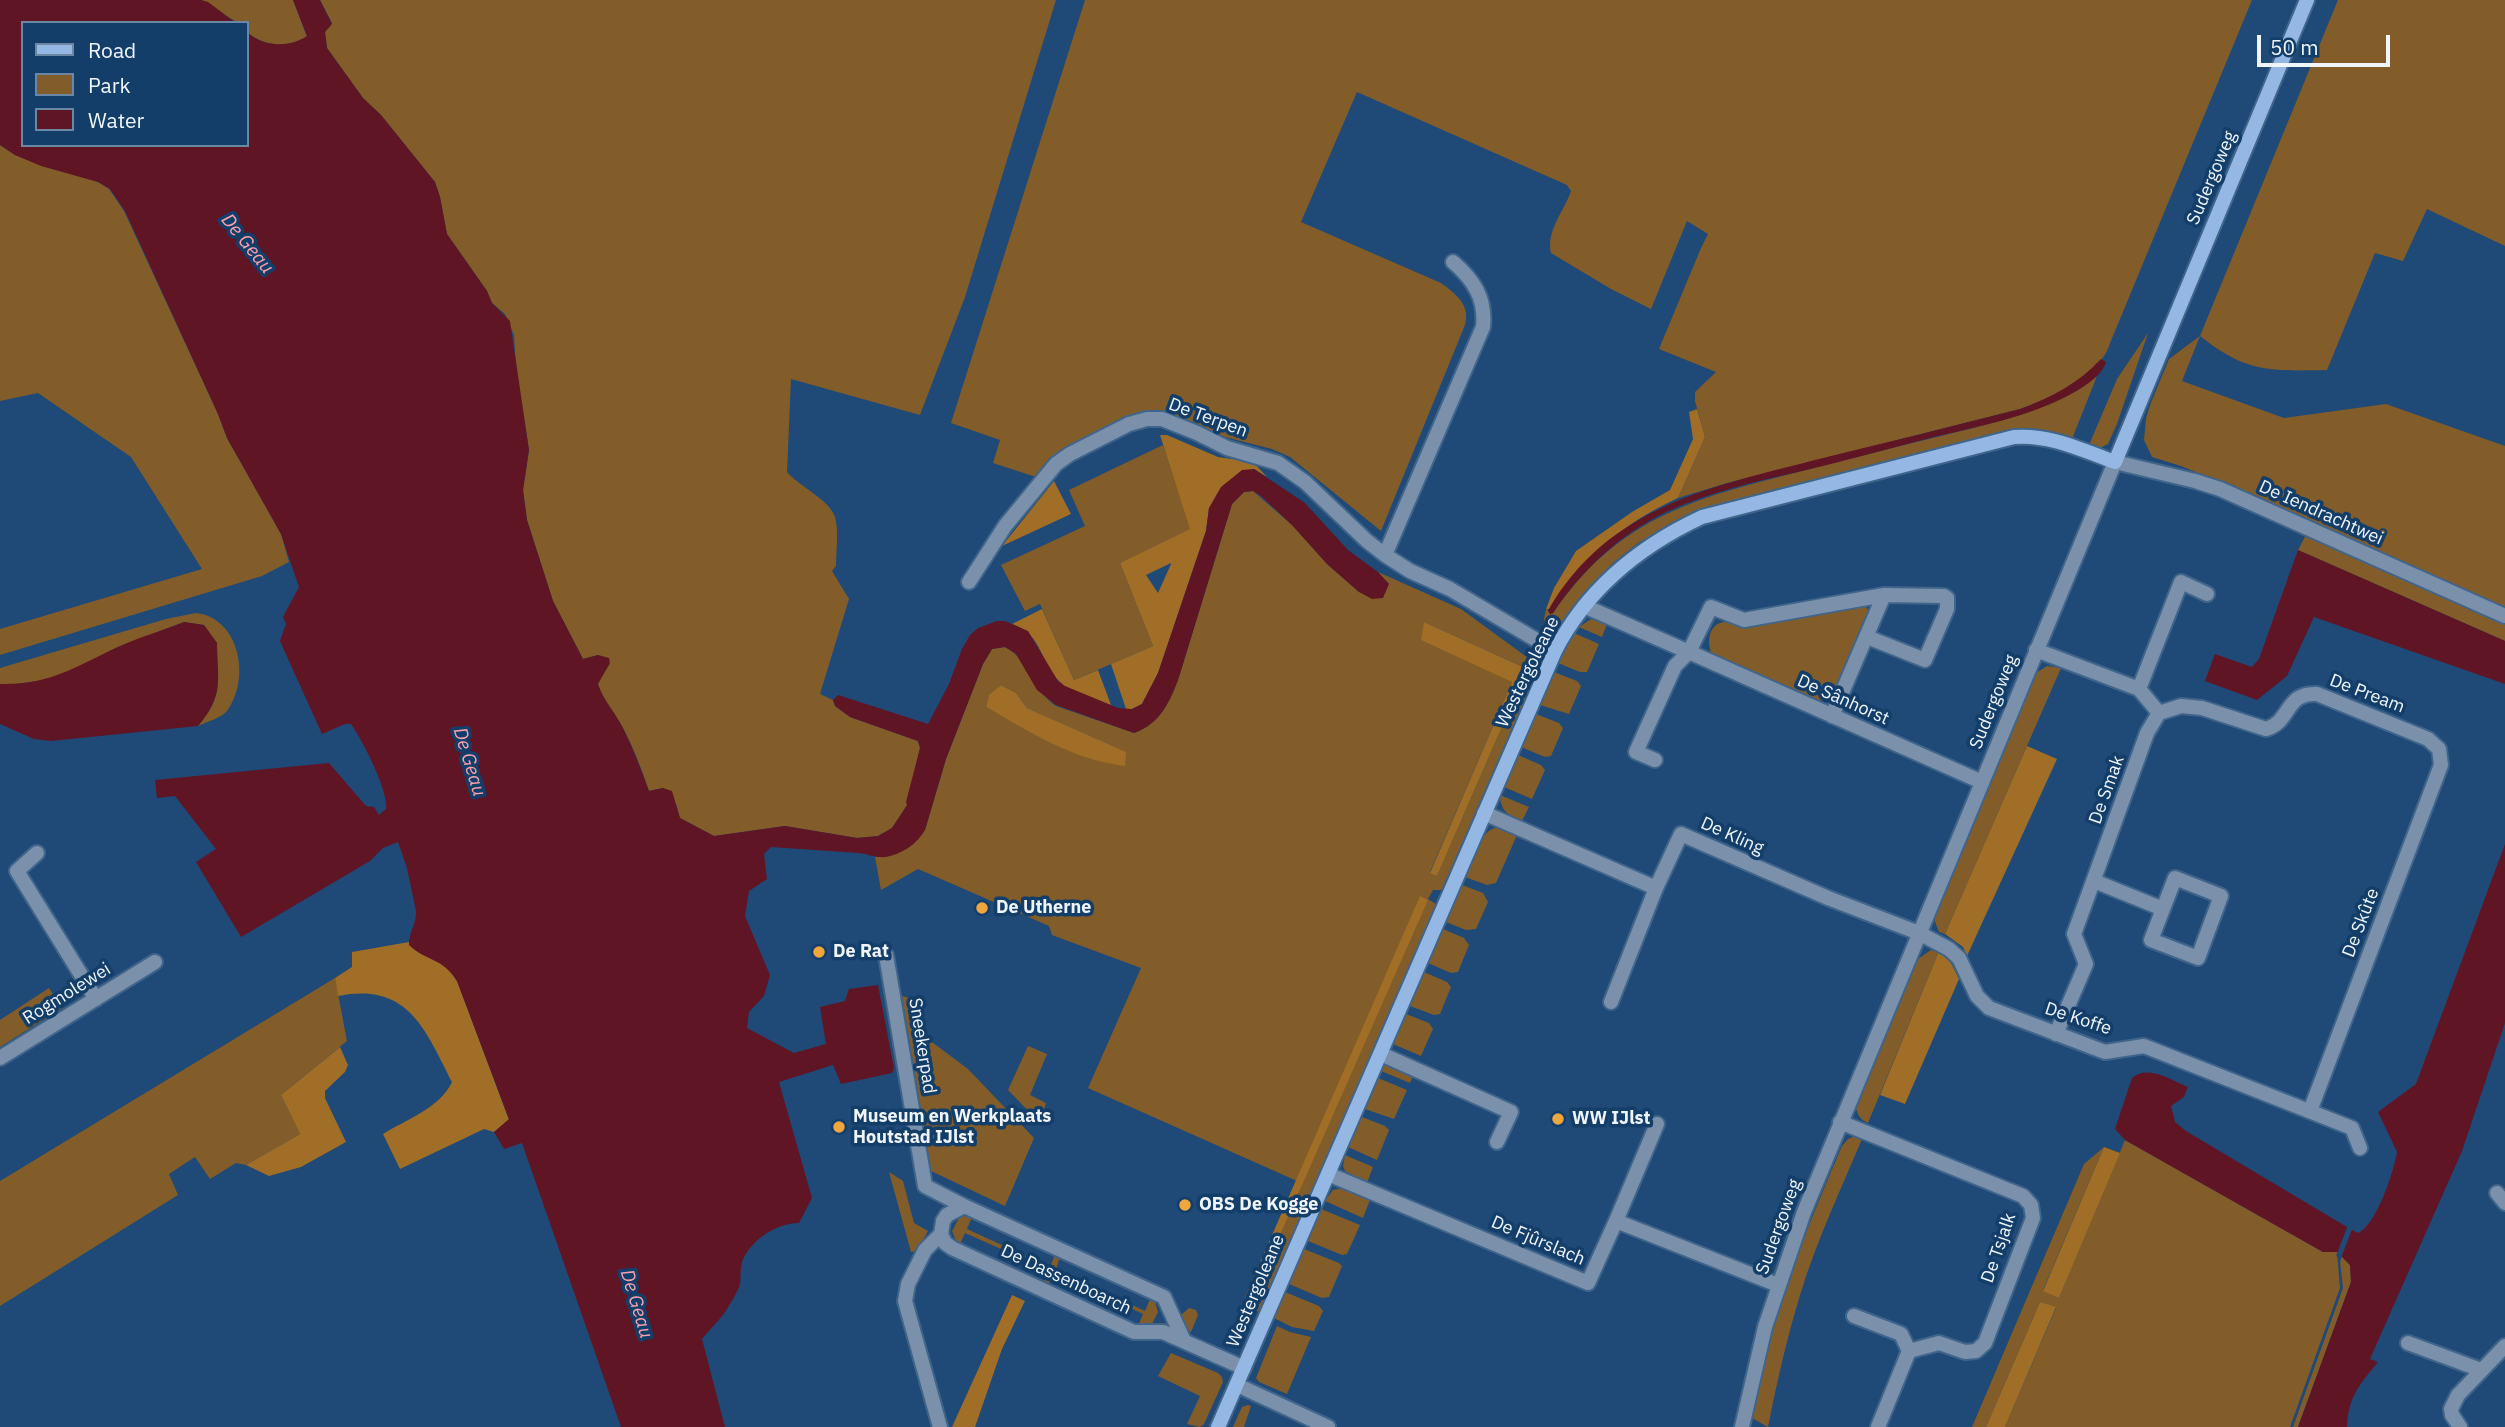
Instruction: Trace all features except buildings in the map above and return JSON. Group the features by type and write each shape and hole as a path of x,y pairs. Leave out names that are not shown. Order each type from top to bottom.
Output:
{"street":[{"name":"Sudergoweg","path":"1742,1427 1778,1285 1799,1223 2307,0"},
{"path":"1385,555 1483,327 1485,314 1476,286 1453,262"},
{"name":"De Terpen","path":"969,582 1005,526 1056,464 1129,424 1147,419 1162,419 1227,448 1278,463 1305,482 1385,555 1410,571 1450,589 1555,651"},
{"name":"Westergoleane","path":"1218,1427 1555,651 1584,606 1612,576 1642,550 1702,517 2014,437 2049,439 2115,463"},
{"name":"De Iendrachtwei","path":"2115,463 2220,489 2505,616"},
{"path":"2139,689 2181,582 2207,594"},
{"path":"1655,760 1636,752 1675,666 1689,652 1710,607 1744,620 1884,595 1944,596 1948,603 1925,660 1867,637"},
{"path":"1832,716 1884,595"},
{"name":"De Sânhorst","path":"1584,606 1982,782"},
{"path":"2036,650 2139,689 2159,713"},
{"name":"De Pream","path":"2159,713 2181,706 2202,708 2266,729 2274,727 2283,719 2292,702 2306,694 2317,694 2428,739 2439,749"},
{"name":"De Smak","path":"2056,1034 2087,964 2074,934 2147,733 2159,713"},
{"name":"De Skûte","path":"2310,1111 2441,765 2439,749"},
{"path":"1485,813 1656,888 1611,1002"},
{"name":"De Kling","path":"1656,888 1681,834 1828,898 1919,933"},
{"path":"37,853 17,871 96,999"},
{"path":"2175,878 2221,896 2197,958 2151,940 2163,909 2175,878"},
{"path":"2094,881 2163,909"},
{"name":"De Koffe","path":"1919,933 1949,949 1959,958 1977,996 1989,1008 2105,1052 2144,1046 2351,1128 2360,1148"},
{"name":"Sneekerpad","path":"886,955 925,1186 964,1206"},
{"name":"Rogmolewei","path":"0,1058 155,962"},
{"path":"1381,1055 1511,1112 1497,1142"},
{"name":"De Tsjalk","path":"1840,1122 2016,1192 2024,1196 2031,1205 2034,1218 1985,1342 1976,1351 1965,1352 1939,1342 1909,1351"},
{"path":"1657,1124 1616,1221 1778,1285"},
{"name":"De Fjûrslach","path":"1328,1174 1588,1283 1616,1221"},
{"path":"940,1427 905,1301 908,1284 925,1250 941,1234 943,1220 964,1206"},
{"name":"De Dassenboarch","path":"964,1206 1164,1297 1184,1341"},
{"name":"De Dassenboarch","path":"941,1234 945,1243 952,1248 1133,1332 1163,1332 1244,1368"},
{"path":"1854,1316 1901,1334 1909,1351 1878,1427"},
{"path":"2408,1343 2481,1370"},
{"path":"2460,1427 2452,1415 2454,1401 2505,1346"},
{"path":"1237,1385 1328,1427"}],"green space":[{"path":"201,0 293,0 307,37 284,44 261,41 248,33 248,21 234,20"},
{"path":"320,0 1056,0 965,297 920,415 791,379 787,472 821,499 835,517 836,566 832,571 849,599 820,694 833,700 835,706 850,717 918,741 920,748 908,804 892,828 878,836 857,838 785,826 714,836 680,818 676,804 663,788 649,791 629,740 598,684 601,676 598,655 583,659 553,601 527,520 523,490 529,450 516,369 514,335 505,314 492,303 487,291 447,234 435,182 381,115 363,98 327,48 325,32 332,23"},
{"path":"1085,0 2252,0 2108,349 2088,374 2054,395 2020,409 1727,483 1678,498 1705,437 1695,392 1716,372 1659,349 1708,234 1687,221 1651,309 1551,253 1553,229 1571,191 1567,185 1357,92 1301,222 1441,283 1460,300 1466,311 1465,325 1381,531 1290,457 1169,416 1063,452 1051,458 1036,477 993,463 1000,440 951,423"},
{"path":"2338,0 2505,0 2505,246 2427,209 2403,261 2375,253 2327,370 2260,367 2231,357 2200,336"},
{"path":"0,145 15,155 98,182 109,189 124,211 227,438 281,534 289,562 262,576 0,655 0,629 202,569 131,457 38,393 0,401"},
{"path":"2148,333 2108,444 2100,448 2089,445 2117,379"},
{"path":"2200,336 2182,381 2284,418 2386,404 2505,446 2505,607 2250,494 2152,457 2144,440 2150,405 2169,359"},
{"path":"2097,376 2072,439 2049,431 2027,428 1693,512 1638,543 1614,562 1589,587 1554,633 1546,629 1546,609 1553,613 1579,580 1606,553 1635,531 1666,514 1733,489 2007,419 2063,397"},
{"path":"1163,445 1191,529 1120,563 1153,646 1074,680 1040,604 1025,611 1001,565 1085,526 1069,490"},
{"path":"1253,491 1292,525 1327,564 1359,592 1389,584 1378,572 1461,609 1539,666 1443,887 1441,890 1433,890 1428,899 1436,904 1260,1312 1247,1307 1246,1302 1249,1302 1421,896 1297,1181 1088,1088 1141,968 1052,935 1049,926 918,869 881,890 875,857 887,856 925,830 946,759 983,664 992,649 1005,647 1013,652 1041,691 1056,706 1134,733 1151,724 1168,703 1179,677 1232,504 1244,492","holes":["1424,622 1525,668 1525,674 1437,876 1430,872 1512,682","1001,685 1016,693 1027,708 1125,752 1013,722 986,707 989,696"]},
{"path":"2306,535 2505,623 2505,641 2298,550"},
{"path":"1864,604 1870,613 1835,693 1824,700 1817,701 1713,656 1709,645 1710,633 1722,622 1763,625"},
{"path":"196,613 211,617 223,626 237,652 239,667 234,698 227,711 198,726 212,705 218,686 217,643 204,625 184,622 118,647 82,666 46,680 0,684 0,668 166,619"},
{"path":"1591,619 1607,624 1602,637 1579,627"},
{"path":"1574,633 1599,644 1587,672 1558,663"},
{"path":"2047,666 2061,668 1945,934 1939,932 1934,919 2036,673"},
{"path":"1554,672 1577,681 1581,686 1569,714 1540,705"},
{"path":"1536,714 1559,723 1563,728 1551,756 1545,757 1521,747"},
{"path":"1518,755 1541,765 1545,770 1532,799 1504,787"},
{"path":"1500,795 1529,807 1522,821 1506,812"},
{"path":"1498,827 1517,835 1496,883 1487,885 1465,877 1481,840 1491,829"},
{"path":"1462,885 1483,893 1488,902 1476,929 1466,930 1446,922"},
{"path":"1443,929 1464,938 1469,945 1458,972 1451,973 1428,963"},
{"path":"1931,950 1939,951 1868,1123 1860,1118 1856,1109 1918,959"},
{"path":"1424,972 1447,982 1451,987 1440,1014 1434,1015 1410,1006"},
{"path":"335,978 347,1041 281,1095 300,1134 246,1165 236,1163 210,1179 195,1157 169,1174 178,1195 0,1306 0,1181"},
{"path":"49,988 62,1008 0,1047 0,1020"},
{"path":"902,996 920,1001 914,1016 924,1036 968,1069 1034,1138 1005,1206 931,1171"},
{"path":"1406,1014 1429,1023 1433,1029 1421,1056 1393,1044"},
{"path":"1028,1046 1047,1054 1030,1095 1046,1103 1040,1123 1008,1090"},
{"path":"1385,1063 1413,1076 1410,1083 1381,1071"},
{"path":"1378,1078 1407,1090 1394,1119 1365,1109"},
{"path":"1362,1117 1389,1130 1377,1160 1348,1147"},
{"path":"1855,1136 1862,1139 1807,1273 1791,1326 1768,1427 1752,1418 1758,1383 1777,1313 1842,1146"},
{"path":"2125,1140 2323,1252 2337,1252 2340,1288 2290,1427 2005,1427 2056,1308 2040,1302 1986,1427 1972,1427 2084,1164 2104,1147 2043,1290 2059,1298"},
{"path":"1345,1155 1373,1167 1367,1183 1345,1171"},
{"path":"889,1172 903,1181 914,1223 928,1231 917,1251 911,1252"},
{"path":"1342,1188 1370,1200 1363,1218 1325,1201 1333,1190"},
{"path":"1321,1209 1360,1225 1347,1254 1342,1255 1308,1241"},
{"path":"972,1217 967,1229 1050,1267 1055,1255 1060,1257 1056,1269 1145,1311 1150,1299 1155,1302 1158,1312 1152,1324 1138,1326 1143,1314 1054,1273 1048,1285 1043,1283 1048,1270 965,1233 960,1244 957,1243 952,1231 959,1218"},
{"path":"1304,1249 1342,1266 1329,1297 1322,1298 1289,1284"},
{"path":"2342,1256 2350,1265 2351,1282 2298,1427 2293,1427 2343,1288 2340,1262"},
{"path":"1285,1292 1319,1306 1323,1311 1314,1331 1292,1327 1274,1318"},
{"path":"1189,1308 1196,1310 1198,1315 1191,1332 1187,1330 1180,1316"},
{"path":"1277,1326 1311,1337 1287,1394 1259,1382 1256,1378"},
{"path":"1171,1353 1222,1377 1223,1382 1204,1424 1200,1427 1187,1424 1200,1396 1158,1376"},
{"path":"1251,1406 1244,1427 1233,1427 1242,1407"}],"shaded area":[{"path":"1697,409 1705,437 1678,498 1640,519 1605,544 1574,574 1549,609 1546,609 1554,588 1576,551 1632,512 1670,490 1693,439 1689,412"},
{"path":"1160,435 1167,435 1218,457 1253,462 1267,477 1254,469 1209,508 1206,531 1158,673 1142,704 1126,709 1111,664 1153,646 1120,563 1190,529","holes":["1171,563 1158,593 1146,575"]},
{"path":"1054,481 1071,514 1002,546"},
{"path":"1042,609 1074,680 1098,670 1111,705 1065,686 1053,675 1036,642 1012,624"},
{"path":"1424,622 1525,668 1525,674 1437,876 1430,873 1512,682 1421,640"},
{"path":"1001,685 1016,693 1027,708 1126,752 1125,766 1106,763 1070,751 986,707 989,695"},
{"path":"2027,746 2057,759 1967,956 1963,947 1945,934"},
{"path":"1420,896 1428,900 1272,1253 1249,1303 1246,1302 1245,1297"},
{"path":"409,942 419,953 444,965 457,981 509,1120 494,1132 484,1129 400,1169 383,1134 431,1106 452,1082 433,1044 411,1014 398,1003 382,996 338,996 335,978 352,967 352,952"},
{"path":"1939,951 1951,963 1959,979 1905,1104 1880,1095"},
{"path":"340,1047 348,1065 345,1072 325,1091 325,1098 346,1142 301,1167 269,1176 246,1165 300,1134 281,1095"},
{"path":"2104,1147 2120,1153 2059,1298 2043,1291"},
{"path":"1012,1295 1025,1301 1002,1349 975,1427 952,1427"},
{"path":"2040,1302 2056,1307 2005,1427 1986,1427"}],"water":[{"name":"De Geau","path":"0,0 201,0 208,2 233,21 21,21 21,147 248,147 248,33 268,43 284,44 300,40 307,36 293,0 320,0 332,24 325,32 327,48 363,98 381,115 435,182 447,234 487,291 492,303 510,321 529,450 523,490 527,520 553,601 583,659 598,655 609,658 610,663 598,684 627,736 649,791 663,788 672,791 680,818 714,836 785,826 857,838 878,836 892,828 907,805 920,748 918,741 850,717 835,706 833,700 838,695 928,724 970,635 978,628 997,621 1005,621 1028,631 1058,681 1065,686 1118,708 1132,709 1142,704 1158,673 1206,531 1209,508 1221,487 1242,470 1254,469 1305,503 1348,550 1378,572 1389,584 1383,598 1372,599 1359,592 1327,564 1261,496 1253,491 1244,492 1232,504 1176,686 1163,711 1151,724 1134,733 1056,705 1037,690 1016,654 1005,647 992,649 983,664 946,759 925,830 913,844 886,857 771,847 764,854 767,879 749,891 745,916 770,975 764,996 749,1012 747,1028 794,1053 826,1044 820,1007 845,1001 849,989 878,985 894,1068 892,1073 841,1084 833,1065 779,1082 812,1198 799,1223 782,1226 765,1234 751,1247 742,1262 740,1284 735,1295 702,1339 725,1427 621,1427 522,1143 504,1149 494,1132 509,1119 457,981 446,968 409,945 416,911 407,868 398,842 383,848 370,861 241,937 196,862 216,849 175,796 157,798 155,780 329,763 366,806 374,807 379,815 386,809 379,779 356,731 351,724 345,724 322,734 280,641 286,624 283,617 299,587 281,534 227,438 125,211 110,189 98,182 41,166 0,145"},
{"path":"2101,359 2106,362 2103,369 2090,382 2064,398 2033,411 1730,489 1666,512 1617,543 1576,582 1553,613 1548,611 1573,575 1601,546 1633,523 1668,505 1743,479 2020,409 2064,389"},
{"path":"2298,550 2505,641 2505,684 2314,617 2287,676 2257,700 2205,681 2215,654 2252,667 2259,659"},
{"path":"184,622 204,625 217,643 216,695 207,715 198,726 51,741 34,739 0,724 0,684 18,684 48,678 126,643"},
{"path":"2505,844 2505,1023 2462,1151 2370,1359 2378,1362 2353,1399 2347,1427 2298,1427 2351,1282 2350,1265 2337,1252 2323,1252 2125,1140 2115,1129 2132,1078 2138,1074 2152,1073 2188,1087 2184,1097 2171,1106 2175,1122 2358,1233 2365,1228 2377,1209 2388,1184 2397,1152 2378,1112 2416,1084"}],"pier":[{"path":"2348,1225 2353,1227 2341,1258 2336,1256"}],"place":[{"name":"De Utherne","path":"982,908"},
{"name":"De Rat","path":"819,952"},
{"name":"WW IJlst","path":"1558,1119"},
{"name":"Museum en Werkplaats Houtstad IJlst","path":"839,1127"},
{"name":"OBS De Kogge","path":"1185,1205"}]}
